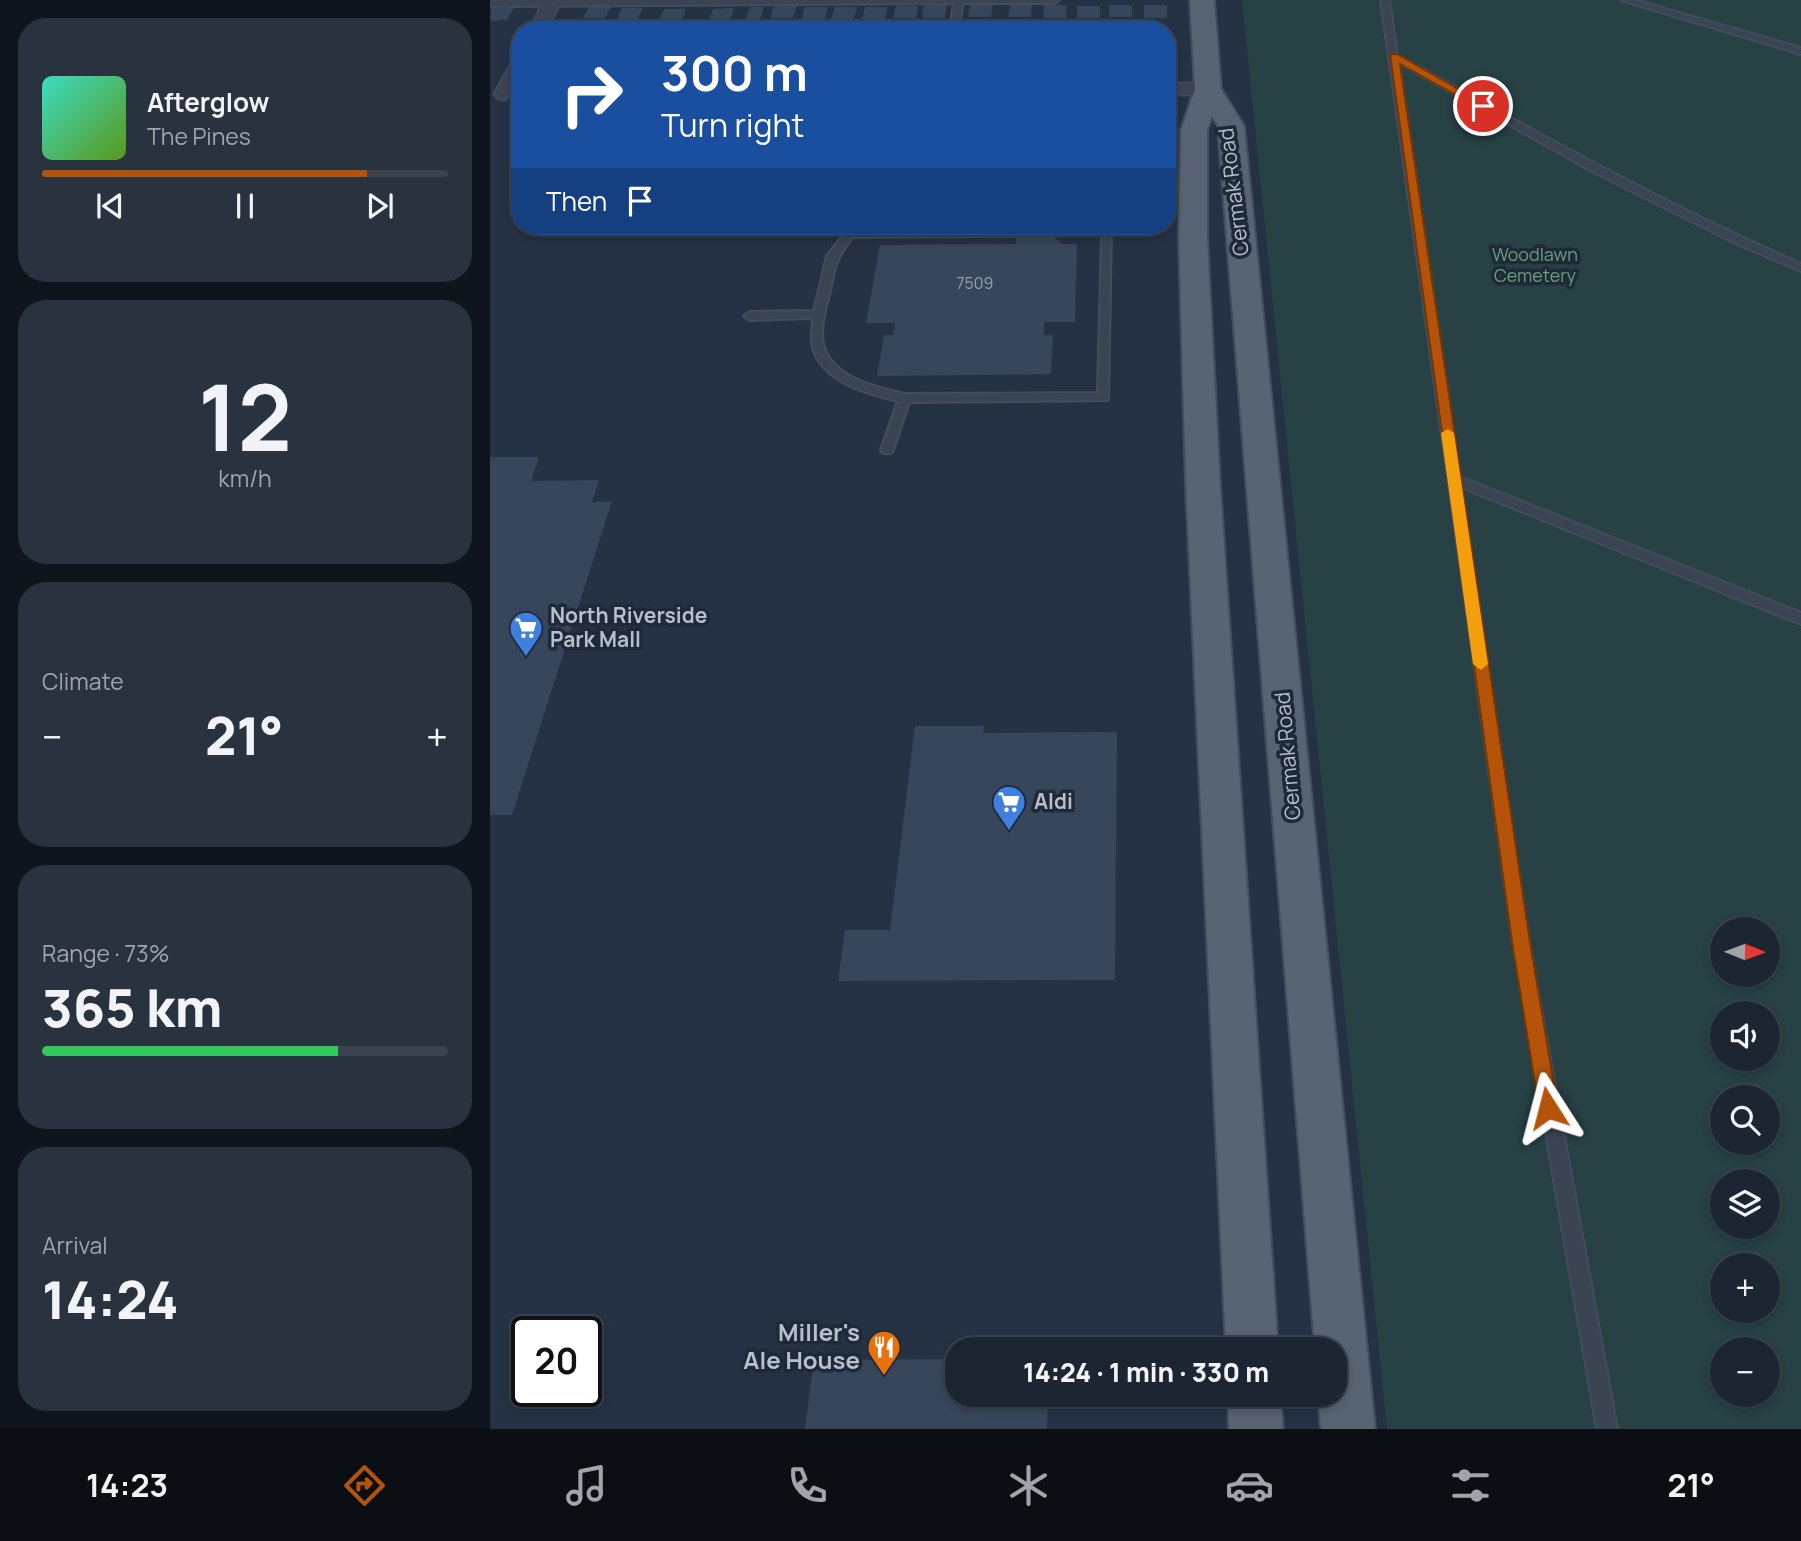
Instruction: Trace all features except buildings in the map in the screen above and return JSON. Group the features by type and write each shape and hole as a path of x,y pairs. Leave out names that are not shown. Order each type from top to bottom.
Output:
{"main road":[{"name":"Cermak Road","path":"1202,0 1208,89 1194,130 1193,238 1203,486 1251,1337"},
{"name":"Cermak Road","path":"1208,89 1231,126 1348,1429"},
{"path":"1255,1407 1256,1429"}],"street":[{"path":"542,21 552,2"},
{"path":"1176,89 1208,89"}],"lane":[{"path":"956,21 959,0"},
{"path":"490,4 1055,0"},
{"path":"1385,0 1521,942 1606,1429"},
{"path":"1625,0 1801,51"},
{"path":"1393,56 1595,169 1737,240 1801,268"},
{"path":"847,235 832,256 819,314 817,343 826,362 851,383 871,391 905,397 1104,397 1107,235"},
{"path":"748,316 819,314"},
{"path":"887,450 905,397"},
{"path":"1454,479 1801,619"}],"green space":[{"name":"Woodlawn Cemetery","path":"1242,0 1801,0 1801,1429 1387,1429"}],"slow traffic":[{"path":"1448,433 1481,664"}],"place":[{"name":"North Riverside Park Mall","path":"526,658"},
{"name":"Aldi","path":"1009,832"},
{"name":"Miller's Ale House","path":"884,1377"}],"route":[{"path":"1483,106 1393,56 1521,942 1548,1108"}]}
